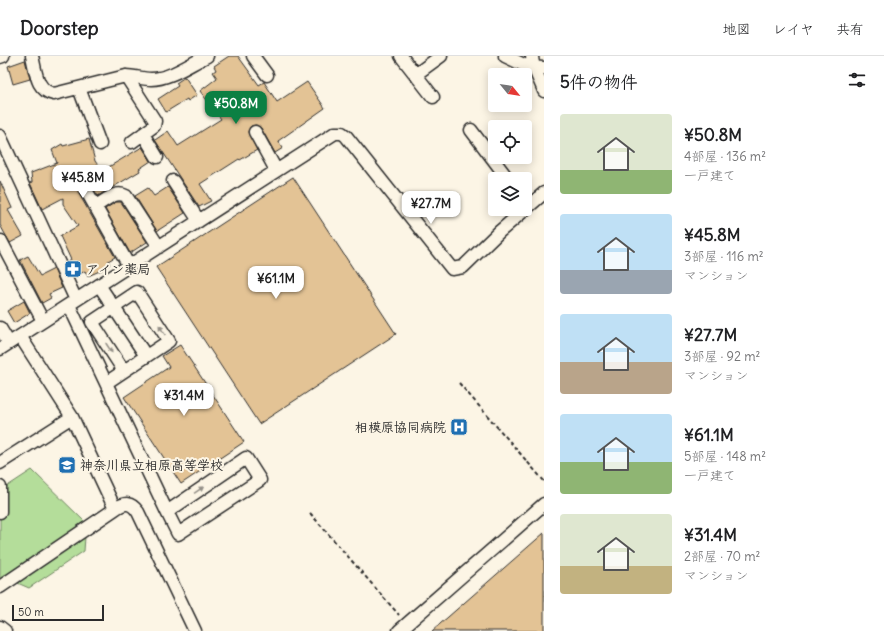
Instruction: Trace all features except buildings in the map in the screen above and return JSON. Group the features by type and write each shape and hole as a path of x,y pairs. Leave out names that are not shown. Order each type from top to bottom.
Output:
{"street":[{"path":"32,56 40,86 44,91 54,94 104,80 126,76 137,76 148,79 158,78 207,56"},
{"path":"253,56 266,75"},
{"path":"401,56 433,98"},
{"path":"415,75 441,56"},
{"path":"505,56 540,68"},
{"path":"532,56 540,68 544,91"},
{"path":"126,76 156,121 154,126 132,142"},
{"path":"79,88 100,144"},
{"path":"471,130 503,172"},
{"path":"255,132 276,170"},
{"path":"0,328 4,346 335,133 342,133 346,136 452,269 463,267 515,216"},
{"path":"143,134 157,157"},
{"path":"0,136 106,383 167,512 178,534 260,480 246,458 167,512"},
{"path":"174,181 199,221"},
{"path":"86,190 130,266"},
{"path":"532,201 544,193"},
{"path":"96,206 115,195 119,194 126,196 159,246"},
{"path":"1,241 43,321"},
{"path":"99,285 146,356"},
{"path":"106,383 124,371 146,356 169,341 137,292 92,322 124,371"},
{"path":"20,336 72,417 115,509"},
{"path":"0,463 72,417"},
{"path":"0,487 0,512"},
{"path":"1,585 122,504 128,503 138,512 195,631"},
{"path":"399,631 544,504"},
{"path":"0,627 5,631"}],"path":[{"path":"459,383 544,482"},
{"path":"310,513 402,618"}],"green space":[{"path":"32,470 86,523 84,551 29,588 6,578 0,581 0,491"}],"place":[{"name":"アイン薬局","path":"73,269"},
{"name":"相模原協同病院","path":"459,427"},
{"name":"神奈川県立相原高等学校","path":"67,465"}]}
